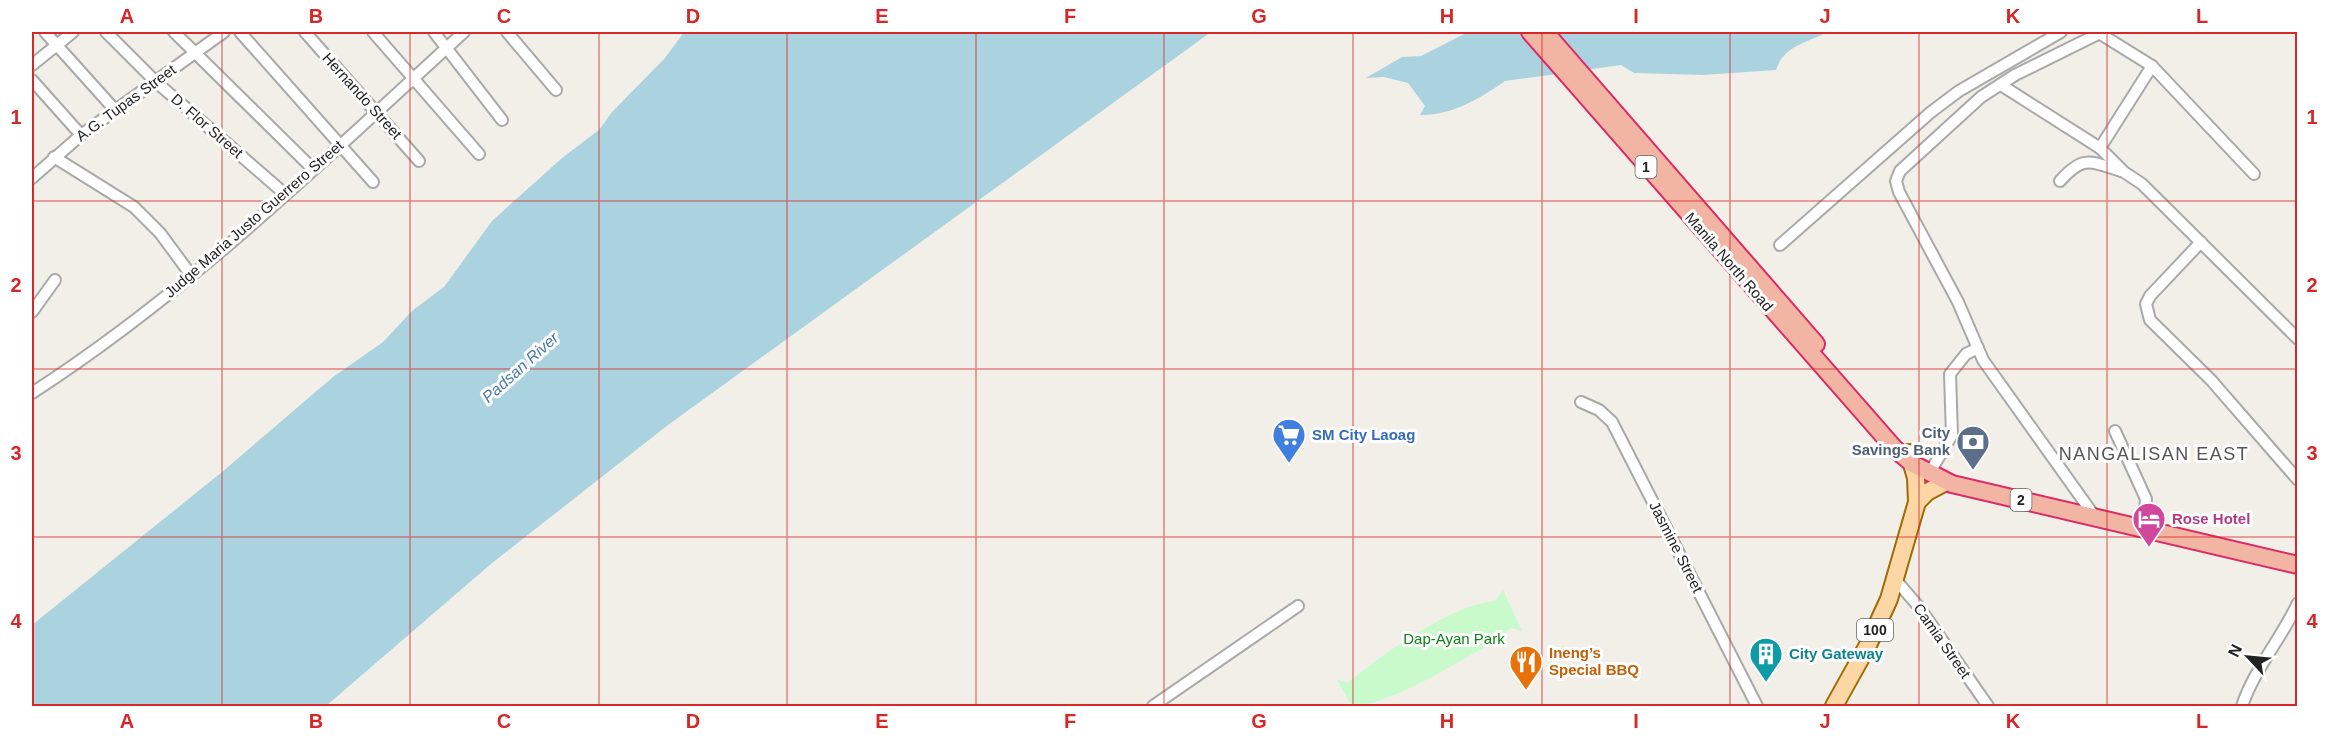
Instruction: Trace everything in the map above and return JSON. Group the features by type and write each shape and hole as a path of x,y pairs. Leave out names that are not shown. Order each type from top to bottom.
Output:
{"highway":[{"name":"Manila North Road","path":"1530,32 1769,298 1906,455 1945,477 2097,519 2298,565"},
{"name":"Manila North Road","path":"1545,32 1769,298"}],"main road":[{"name":"100","path":"1902,548 1912,520 1914,499 1906,455"},
{"name":"100","path":"1834,706 1878,624 1894,578 1914,499 1905,472 1906,455"},
{"path":"1914,499 1928,492 1945,477"}],"street":[{"path":"45,32 116,110"},
{"path":"32,65 73,32"},
{"name":"D. Flor Street","path":"106,32 155,81 285,194"},
{"path":"174,32 313,169"},
{"name":"A.G. Tupas Street","path":"32,178 81,135 224,32"},
{"path":"240,32 373,182"},
{"name":"Hernando Street","path":"305,32 420,161"},
{"path":"373,32 479,154"},
{"path":"434,32 502,120"},
{"name":"Judge Maria Justo Guerrero Street","path":"32,393 191,275 341,145 464,32"},
{"path":"507,32 556,90"},
{"path":"1780,245 1931,112 1959,91 2061,32"},
{"path":"2097,519 2005,395 1978,348 1958,302 1899,192 1896,181 1900,171 1981,98 2101,32 2152,66 2254,174"},
{"path":"2100,148 2152,66"},
{"path":"32,80 81,135"},
{"path":"2001,85 2100,148 2124,172 2142,184 2298,339"},
{"path":"54,157 134,207 160,232 191,275"},
{"path":"2060,181 2075,165 2089,161 2124,172"},
{"path":"2200,242 2150,296 2146,304 2146,313 2167,338 2234,405 2298,480"},
{"path":"32,312 55,280"},
{"path":"1945,477 1952,435 1950,374 1966,354 1978,348"},
{"name":"Jasmine Street","path":"1581,402 1599,410 1612,422 1757,706"},
{"path":"2115,431 2146,499 2143,529"},
{"name":"Camia Street","path":"1894,578 1919,607 1988,706"},
{"path":"2242,706 2260,665 2288,623 2298,603"},
{"path":"1153,706 1298,606"}],"green space":[{"name":"Dap-Ayan Park","path":"1503,590 1522,631 1510,628 1502,637 1406,690 1367,704 1351,706 1337,679 1348,683 1379,659 1438,621 1478,604 1495,601"}],"water":[{"name":"Padsan River","path":"684,32 1211,32 668,425 492,563 326,706 32,706 32,625 222,472 333,377 383,342 413,310 444,287 492,221 562,158 599,130 612,112 665,58"},
{"path":"1468,32 1828,32 1790,50 1776,70 1703,75 1634,73 1621,65 1505,81 1465,105 1432,115 1420,115 1425,106 1408,83 1384,77 1366,78 1402,57 1421,56"}],"place":[{"name":"SM City Laoag","path":"1289,464"},
{"name":"City Savings Bank","path":"1973,471"},
{"name":"Rose Hotel","path":"2149,548"},
{"name":"City Gateway","path":"1766,683"},
{"name":"Ineng’s Special BBQ","path":"1526,691"}],"district":[{"name":"NANGALISAN EAST","path":"2154,454"}]}
